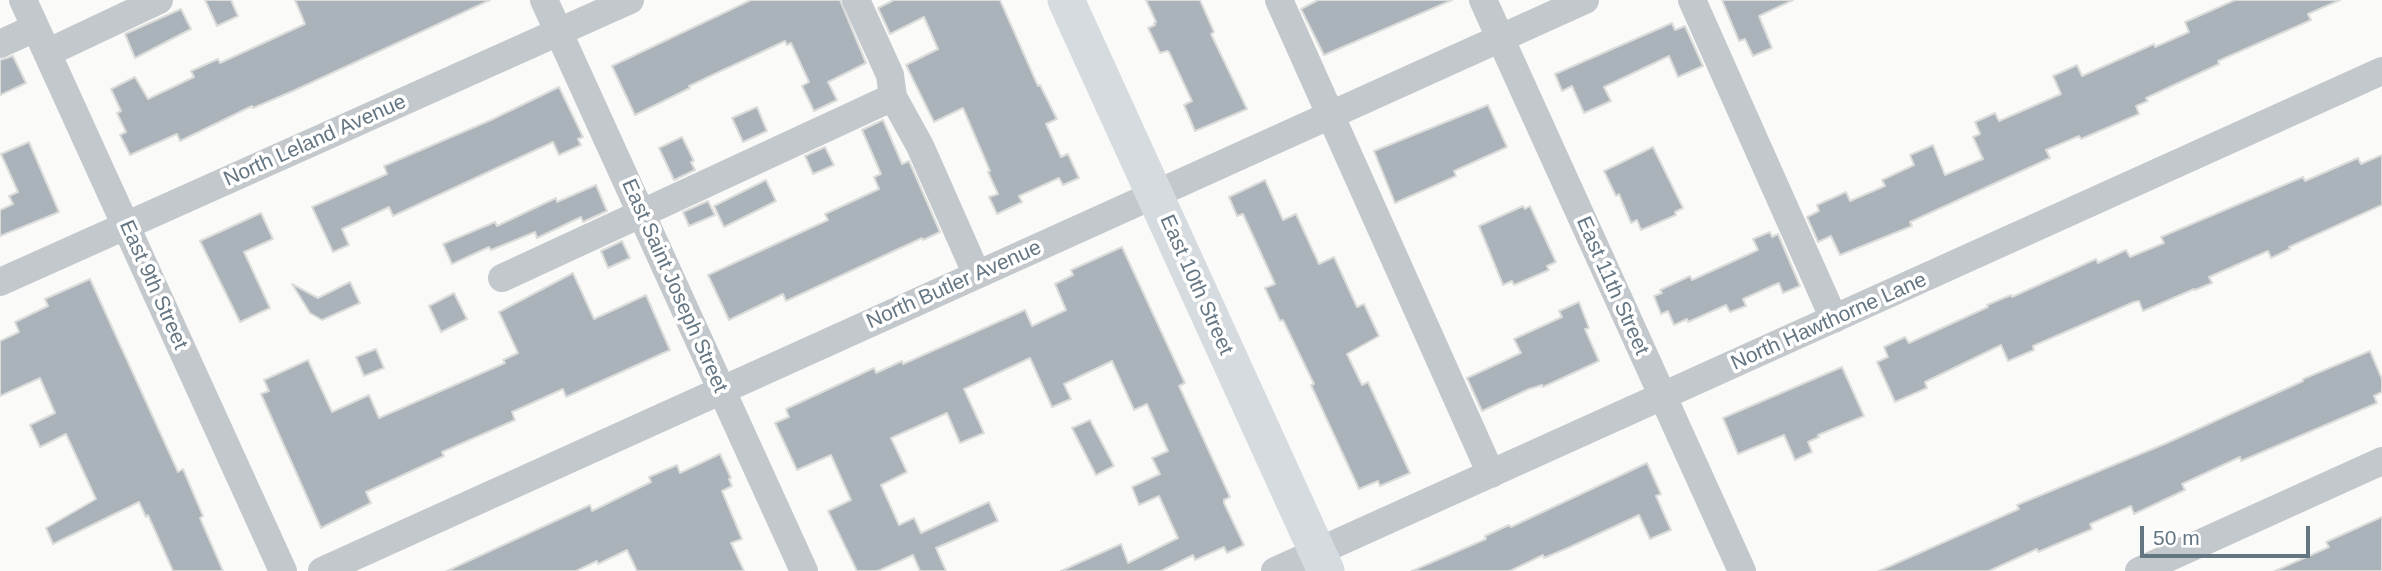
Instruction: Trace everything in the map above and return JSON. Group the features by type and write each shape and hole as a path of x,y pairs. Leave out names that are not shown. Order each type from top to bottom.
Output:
{"main road":[{"name":"East 10th Street","path":"1066,0 1322,562"}],"street":[{"name":"East 9th Street","path":"23,0 283,571"},
{"path":"47,53 159,0"},
{"name":"East Saint Joseph Street","path":"544,0 804,571"},
{"name":"North Leland Avenue","path":"0,282 630,0"},
{"path":"856,0 890,75 893,97 920,146 977,275"},
{"path":"1279,0 1491,474"},
{"name":"East 11th Street","path":"1483,0 1742,571"},
{"name":"North Butler Avenue","path":"322,571 1586,0"},
{"path":"1692,0 1834,319"},
{"path":"0,44 35,27"},
{"name":"North Hawthorne Lane","path":"1275,571 1322,562 1491,474 2382,71"},
{"path":"502,278 893,97"},
{"path":"2139,571 2382,461"}],"building":[{"path":"205,0 231,0 238,16 217,26"},
{"path":"295,0 490,0 180,141 177,134 130,155 120,135 126,132 117,113 121,111 111,89 135,77 148,99 194,77 191,71 218,59 220,63 305,24"},
{"path":"751,0 840,0 866,63 828,82 837,100 814,111 802,86 809,82 791,43 787,45 785,41 689,86 690,88 635,115 612,66"},
{"path":"894,0 1000,0 1038,86 1040,85 1057,119 1046,124 1061,157 1068,154 1079,178 1063,185 1059,178 1019,196 1022,202 997,214 989,197 998,194 963,108 934,122 906,65 938,49 924,17 890,34 878,8"},
{"path":"1146,0 1200,0 1214,32 1211,34 1247,109 1195,131 1184,105 1192,101 1169,52 1160,53 1148,28 1156,22"},
{"path":"1318,0 1452,0 1324,55 1301,9"},
{"path":"1722,0 1793,0 1759,16 1772,48 1753,56 1745,39 1739,41"},
{"path":"2235,0 2340,0 2308,14 2311,20 2218,61 2219,64 2146,98 2148,101 2136,106 2139,114 2081,139 2079,136 2046,150 2050,158 1910,222 1912,226 1840,255 1831,236 1818,242 1807,217 1819,211 1817,205 1846,192 1850,201 1885,186 1882,180 1914,165 1910,155 1933,145 1945,175 1983,159 1973,137 1980,134 1975,122 1995,113 1999,121 2061,94 2053,76 2077,65 2082,76 2154,44 2155,47 2189,32 2185,22"},
{"path":"181,9 191,29 135,58 125,34"},
{"path":"1672,23 1675,30 1685,26 1703,66 1678,77 1669,56 1604,87 1611,101 1584,113 1572,86 1562,91 1555,74"},
{"path":"13,56 26,83 0,95 0,60"},
{"path":"559,87 583,137 578,139 581,145 559,155 553,142 393,216 389,207 342,229 349,245 333,252 312,207 387,174 384,166"},
{"path":"1488,105 1507,147 1454,171 1456,176 1395,203 1374,151"},
{"path":"757,107 767,131 743,142 732,118"},
{"path":"883,120 902,164 909,161 940,232 786,301 783,294 729,320 708,275 828,220 825,214 879,189 874,177 881,174 862,130"},
{"path":"682,137 694,161 691,162 695,170 674,180 659,148"},
{"path":"29,142 59,212 0,236 0,210 13,204 9,196 18,192 1,154"},
{"path":"825,147 834,165 813,174 805,156"},
{"path":"1653,147 1683,208 1675,212 1676,215 1641,230 1637,220 1631,223 1619,194 1616,196 1604,171"},
{"path":"2382,155 2382,205 2289,247 2290,249 2271,258 2268,251 2209,277 2212,283 2143,311 2139,301 2134,302 2033,346 2034,350 2008,361 2001,345 1925,382 1927,388 1895,402 1877,362 1888,357 1884,347 1905,337 1909,343 1988,307 1987,305 2011,295 2012,297 2096,259 2098,263 2126,250 2130,257 2164,243 2161,237 2303,177 2305,181 2358,158 2361,164"},
{"path":"766,180 776,201 724,227 714,206"},
{"path":"1265,180 1283,220 1296,214 1319,264 1334,257 1357,307 1364,304 1379,336 1347,354 1362,385 1368,382 1410,473 1380,486 1378,481 1359,489 1311,385 1314,384 1265,288 1275,284 1243,214 1237,216 1229,197"},
{"path":"596,185 607,211 583,222 581,217 537,238 535,232 491,250 489,247 452,264 443,244 495,222 497,226 556,198 557,202"},
{"path":"708,201 715,215 689,226 683,212"},
{"path":"1523,206 1525,209 1530,206 1556,262 1547,266 1549,270 1514,285 1512,281 1503,285 1479,226"},
{"path":"261,213 273,239 244,252 270,308 240,322 200,241"},
{"path":"1770,232 1772,237 1778,234 1800,286 1783,293 1779,283 1743,299 1746,306 1730,312 1726,305 1688,322 1687,319 1674,325 1668,311 1661,314 1654,296 1662,293 1660,290 1690,276 1692,280 1758,250 1753,239"},
{"path":"622,241 630,258 608,268 601,251"},
{"path":"1122,247 1185,383 1179,386 1230,497 1224,500 1224,503 1244,545 1227,553 1224,547 1195,560 1193,555 1161,571 1061,571 1121,544 1128,563 1178,538 1159,496 1139,505 1132,487 1160,474 1152,458 1168,451 1147,404 1134,410 1112,361 1064,384 1071,399 1052,407 1030,358 964,389 984,433 960,443 947,413 891,438 907,472 881,485 899,525 914,518 921,533 989,502 998,521 936,548 946,571 920,571 913,555 878,571 857,571 828,511 851,500 831,455 797,470 775,423 789,417 786,409 874,368 876,373 902,361 903,364 1025,310 1032,326 1066,310 1055,284 1073,275 1071,270"},
{"path":"573,273 594,319 646,295 670,350 566,397 563,389 512,412 515,420 442,452 444,456 366,492 371,503 321,528 261,394 269,391 264,380 308,360 332,412 369,395 379,418 505,363 503,360 518,353 499,312"},
{"path":"90,279 178,472 183,469 223,571 173,571 148,515 146,517 139,502 53,544 46,528 96,499 66,434 40,447 30,425 55,413 40,378 0,396 0,341 19,332 15,322 48,306 45,299"},
{"path":"350,282 360,303 322,320 310,313 292,284 318,298"},
{"path":"454,293 467,319 441,332 429,306"},
{"path":"1579,302 1589,328 1585,329 1599,361 1482,411 1467,378 1521,353 1514,339 1562,317 1559,311"},
{"path":"376,349 384,368 364,376 356,357"},
{"path":"2370,351 2382,379 2382,392 2374,396 2377,403 2241,461 2240,457 2182,484 2185,490 2134,514 2131,506 2090,524 2092,529 2038,552 2037,549 1989,571 1879,571 2019,509 2017,505 2167,443 2303,379"},
{"path":"1842,367 1864,416 1818,435 1819,437 1808,442 1812,452 1795,460 1784,435 1738,454 1723,418"},
{"path":"1090,420 1114,466 1096,475 1072,428"},
{"path":"720,454 732,486 722,491 742,539 731,543 744,571 637,571 627,550 576,571 447,571 590,505 592,511 651,482 649,477 677,465 680,473"},
{"path":"1647,463 1661,494 1656,496 1671,530 1650,539 1639,515 1510,571 1412,571 1486,539 1485,536 1509,525 1511,527"},
{"path":"2382,517 2382,571 2275,571 2329,547 2326,542"}]}
